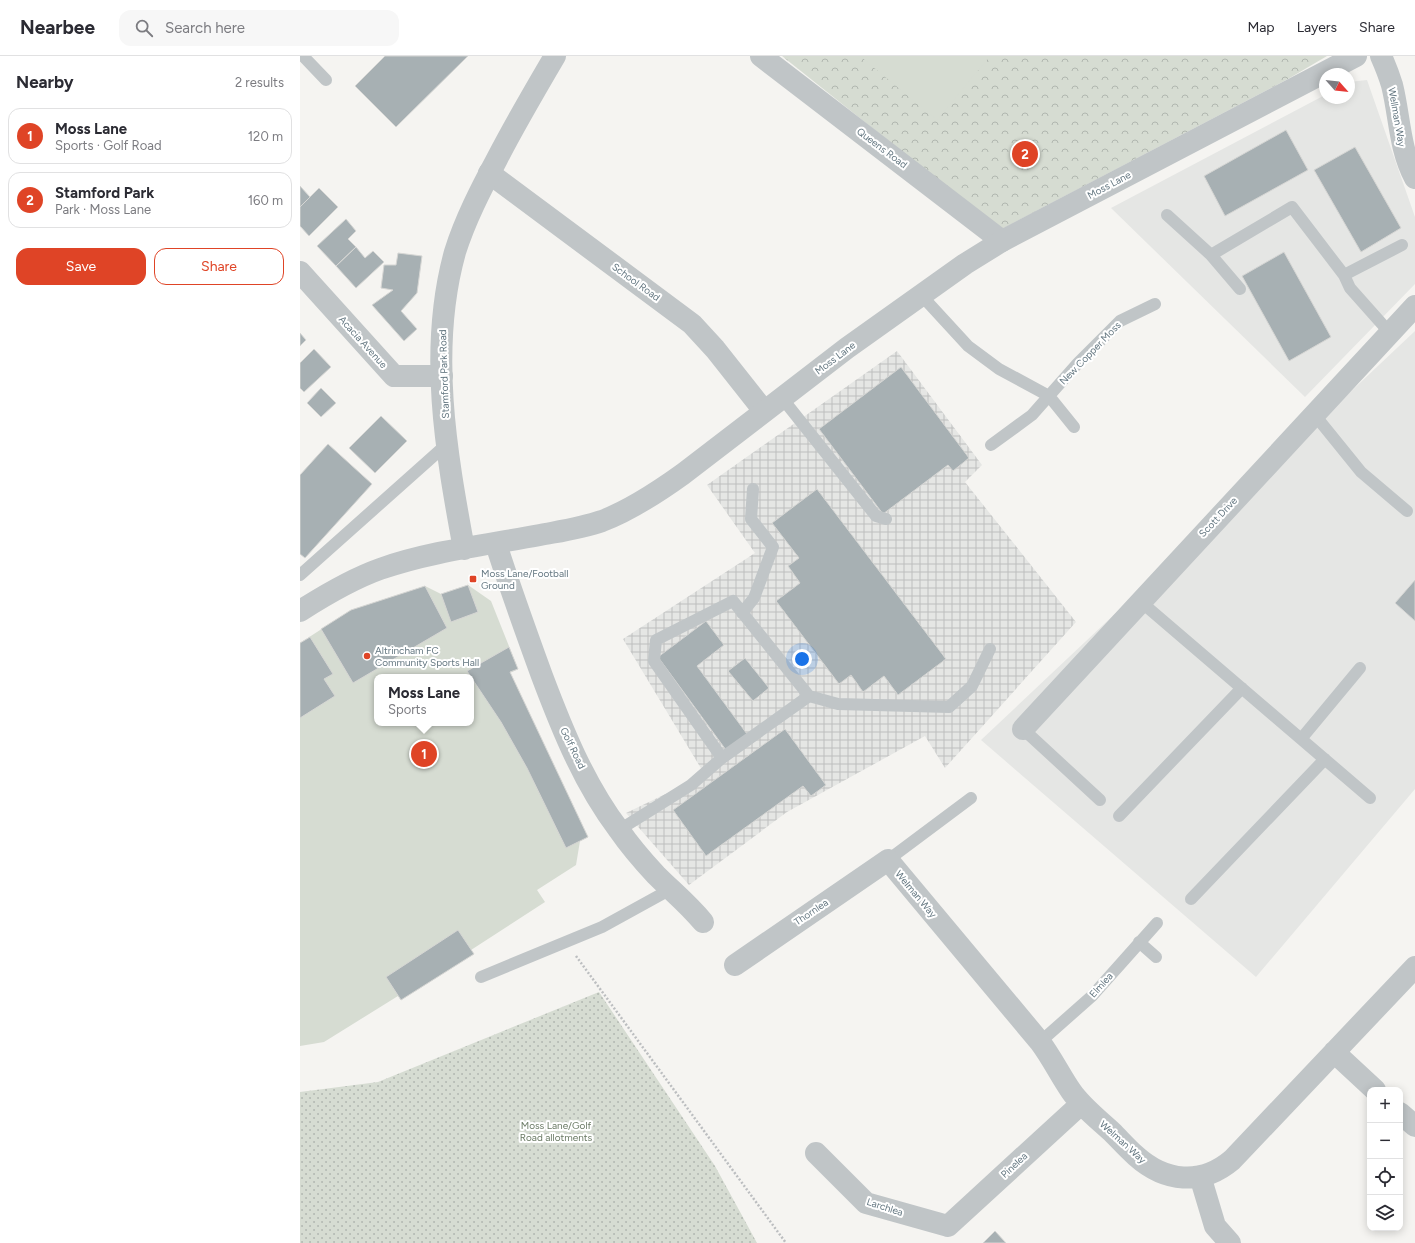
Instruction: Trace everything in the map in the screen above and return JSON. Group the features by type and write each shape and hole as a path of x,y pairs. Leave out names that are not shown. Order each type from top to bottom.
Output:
{"street":[{"name":"Stamford Park Road","path":"464,549 447,444 442,376 442,329 446,294 457,246 469,216 489,173 555,56"},
{"name":"Queens Road","path":"762,56 1002,241"},
{"name":"Moss Lane","path":"302,606 380,569 409,560 570,529 601,521 616,515 661,489 847,348 965,264 1002,241 1356,56"},
{"name":"Wellman Way","path":"1380,56 1389,75 1392,87 1403,150 1415,178"},
{"name":"School Road","path":"489,173 692,324 715,349 764,412"},
{"name":"Acacia Avenue","path":"300,272 394,376 442,376"},
{"name":"Scott Drive","path":"1023,729 1415,306"},
{"name":"Golf Road","path":"496,544 525,630 566,737 600,803 619,830 656,874 686,902 703,922"},
{"name":"Thornlea","path":"735,964 888,860"},
{"name":"Welman Way","path":"888,860 1040,1042 1071,1092 1081,1104 1136,1156 1150,1166 1167,1175 1179,1178 1208,1175 1221,1169 1232,1160 1415,967"},
{"path":"1334,1052 1372,1087"},
{"name":"Pinelea","path":"950,1235 1081,1104"},
{"path":"1403,1116 1415,1126"},
{"name":"Larchlea","path":"816,1153 866,1203 950,1235"},
{"path":"1200,1176 1215,1226 1230,1243"}],"lane":[{"path":"303,56 326,80"},
{"path":"1211,254 1292,207 1344,275 1350,288 1390,333"},
{"path":"1167,214 1211,254 1240,289"},
{"path":"1344,275 1402,245"},
{"path":"922,296 968,346 999,369 1049,396 1074,427"},
{"name":"New Copper Moss","path":"991,444 1032,415 1078,363 1120,321 1155,304"},
{"path":"782,398 876,516 886,519"},
{"path":"1314,414 1361,472 1407,511"},
{"path":"300,575 447,444"},
{"path":"742,613 754,598 773,547 751,519 753,489"},
{"path":"722,758 654,660 656,640 733,601 809,696 838,704 949,707 972,686 990,649"},
{"path":"1140,601 1370,798"},
{"path":"1301,739 1360,668"},
{"path":"1119,816 1242,688"},
{"path":"619,830 691,785 722,758 809,696"},
{"path":"1023,729 1100,800"},
{"path":"1191,899 1325,759"},
{"path":"888,860 971,798"},
{"path":"481,977 602,926 671,889"},
{"name":"Elmlea","path":"1040,1042 1092,996 1157,923"},
{"path":"1139,942 1156,957"}],"path":[{"path":"565,942 786,1243"}],"shaded area":[{"path":"1367,80 1415,217 1415,284 1305,397 1111,208 1319,98 1319,104 1355,104 1355,81"},
{"path":"1415,331 1415,789 1256,977 981,740"},
{"path":"897,351 982,465 965,482 1076,622 945,768 925,736 787,812 689,885 626,813 705,775 623,639 755,553 707,485"}],"green space":[{"path":"782,56 1327,56 1288,79 1000,230"},
{"path":"860,56 990,56 937,120"},
{"path":"468,585 491,601 518,669 510,673 588,837 580,841 576,865 537,890 545,902 471,950 474,954 401,1000 398,996 324,1042 300,1046 300,643 351,610 425,586 441,594"},
{"name":"Moss Lane/Golf Road allotments","path":"599,992 715,1166 757,1243 300,1243 300,1092 378,1082"}],"building":[{"path":"385,56 468,56 396,127 355,86"},
{"path":"1286,130 1308,170 1225,216 1204,176"},
{"path":"1355,147 1401,228 1361,252 1314,170"},
{"path":"300,186 310,197 300,207"},
{"path":"319,188 338,207 309,236 300,226 300,207"},
{"path":"346,219 356,231 348,239 356,247 336,266 317,246"},
{"path":"356,247 365,258 373,251 384,262 356,288 336,266"},
{"path":"1284,252 1331,337 1289,361 1242,276"},
{"path":"398,253 422,256 417,293 401,311 417,329 404,341 372,305 393,290 381,288 384,265 396,265"},
{"path":"300,333 306,340 300,346"},
{"path":"314,349 331,367 304,392 300,388 300,363"},
{"path":"901,367 969,458 953,471 948,465 883,514 819,429"},
{"path":"321,388 336,403 321,417 307,403"},
{"path":"381,416 407,441 375,473 349,448"},
{"path":"328,444 372,484 305,558 300,554 300,475"},
{"path":"817,489 946,659 898,695 884,676 863,692 851,675 839,684 776,601 800,583 788,566 799,558 772,523"},
{"path":"1415,580 1415,621 1395,603"},
{"path":"468,585 478,612 451,622 441,594"},
{"name":"Altrincham FC Community Sports Hall","path":"425,586 447,628 353,683 321,629 351,610"},
{"path":"706,621 724,645 697,666 747,734 726,750 658,657"},
{"path":"310,637 333,674 324,679 335,696 300,718 300,643"},
{"path":"509,647 518,669 510,672 588,837 566,848 527,768 501,722 474,682 474,674 469,674 467,671"},
{"path":"745,658 769,688 753,701 728,671"},
{"path":"785,729 826,785 811,796 803,786 706,856 673,810"},
{"path":"458,930 474,954 401,1000 386,977"},
{"path":"995,1231 1006,1243 983,1243"}],"place":[{"name":"Stamford Park","path":"1025,154"},
{"name":"Moss Lane/Football Ground","path":"473,579"},
{"name":"Altrincham FC Community Sports Hall","path":"367,656"},
{"name":"Moss Lane","path":"424,754"}]}
